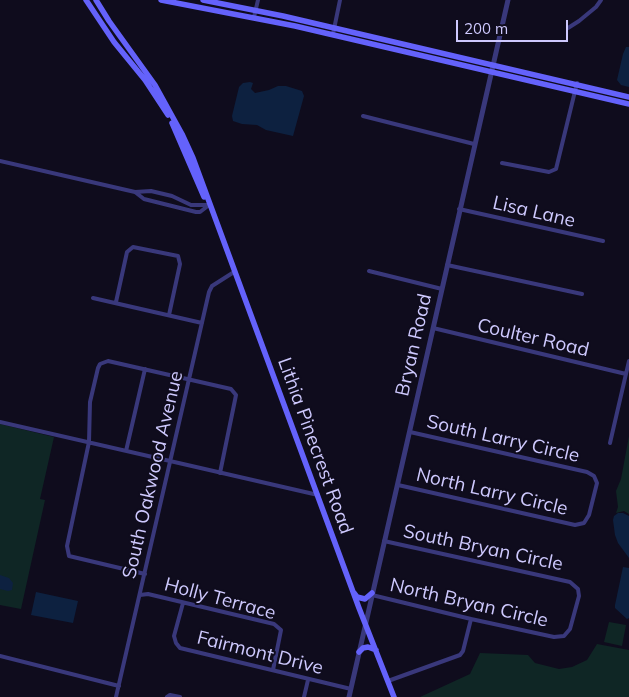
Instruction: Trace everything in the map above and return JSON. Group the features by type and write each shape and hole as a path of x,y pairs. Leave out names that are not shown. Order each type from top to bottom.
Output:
{"main road":[{"name":"Lithia Pinecrest Road","path":"86,0 109,36 145,80 172,122 201,192 209,205"},
{"name":"Lithia Pinecrest Road","path":"98,0 109,21 155,85 193,158 353,592 394,697"},
{"path":"164,0 255,14"},
{"path":"178,0 193,3 203,0 255,14 493,67 577,83 629,97"},
{"path":"493,67 629,104"},
{"path":"186,153 189,157 193,158"},
{"path":"353,592 357,597 365,599 372,594"},
{"path":"359,652 363,648 368,647 376,650"}],"street":[{"path":"255,14 258,0"},
{"path":"333,31 340,0"},
{"name":"Bryan Road","path":"349,697 508,0"},
{"path":"568,28 596,7 601,0"},
{"path":"502,163 549,172 556,169 577,83"},
{"path":"364,116 474,144"},
{"path":"0,161 135,192 151,191 172,196 191,206 209,205"},
{"path":"135,192 144,199 196,212 200,212 209,205"},
{"name":"Lisa Lane","path":"460,209 603,241"},
{"path":"116,302 127,252 133,247 178,256 180,264 169,315"},
{"path":"447,264 582,294"},
{"path":"369,271 442,289"},
{"name":"South Oakwood Avenue","path":"116,697 209,292 212,286 234,272"},
{"path":"94,298 202,323"},
{"name":"Coulter Road","path":"433,328 626,374"},
{"path":"145,574 69,556 67,546 89,442 90,402 100,364 108,361 231,389 236,395 220,473"},
{"path":"610,443 629,361"},
{"path":"126,451 144,369"},
{"path":"0,422 318,495"},
{"name":"South Larry Circle","path":"410,432 586,472 594,476 597,483 593,499"},
{"name":"North Larry Circle","path":"398,485 575,525 584,523 589,515 593,499"},
{"name":"South Bryan Circle","path":"384,540 570,582 578,590 579,596 574,613"},
{"name":"Holly Terrace","path":"140,595 148,594 274,624 281,630 274,670"},
{"name":"North Bryan Circle","path":"372,594 471,619 554,637 564,636 570,629 574,613"},
{"name":"Fairmont Drive","path":"183,603 174,636 180,648 351,689"},
{"path":"388,681 460,656 471,619"},
{"path":"0,656 119,686"},
{"path":"304,697 308,680"},
{"path":"167,697 170,695 180,697"}],"green space":[{"path":"0,424 54,437 40,499 45,500 21,609 0,605"},
{"path":"629,436 629,514 624,511 616,513 618,507 616,491 621,479"},
{"path":"609,622 626,625 622,646 604,642"},
{"path":"597,644 629,650 629,697 420,697 470,674 480,653 528,655 535,663 559,669 572,667 587,660"}],"water":[{"path":"626,47 629,47 629,87 621,85 617,80"},
{"path":"243,83 253,83 251,89 255,93 278,86 286,86 302,91 304,96 293,136 266,130 257,125 233,121 232,116 239,87"},
{"path":"618,513 629,516 629,558 618,543 615,535 613,520 614,516"},
{"path":"623,567 629,568 629,618 627,619 615,608"},
{"path":"0,575 9,578 13,583 12,590 0,589"},
{"path":"36,592 78,601 73,623 31,615"}]}
